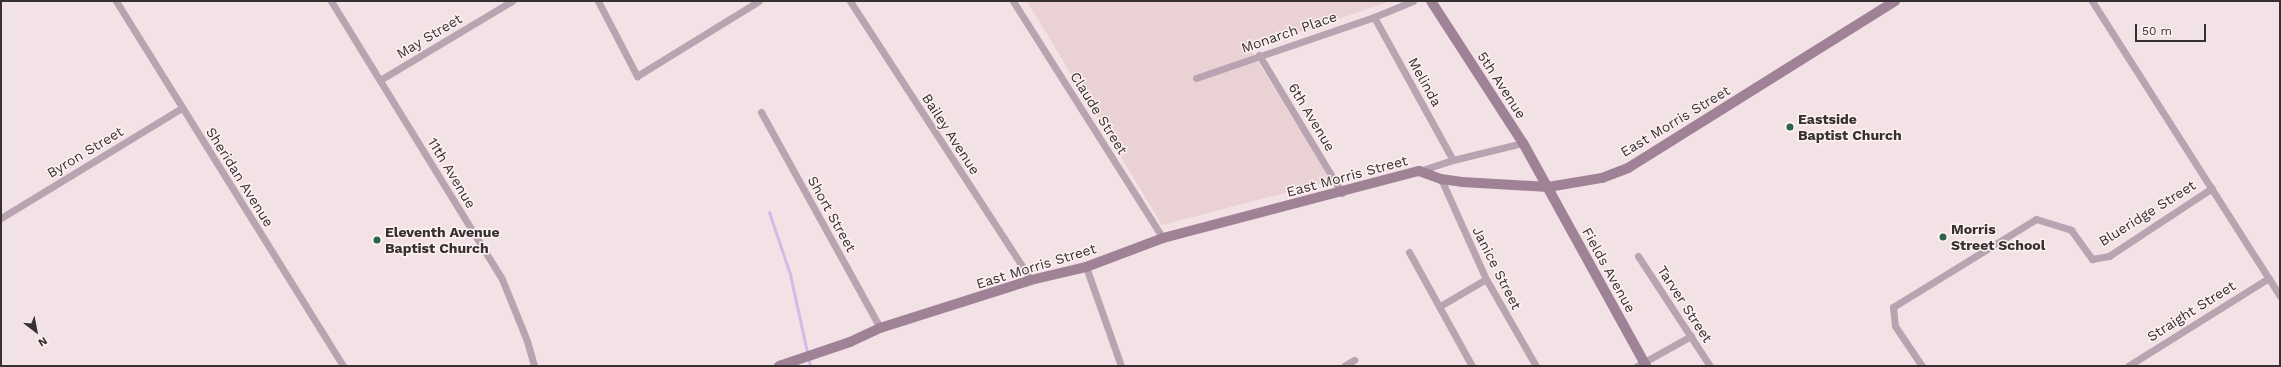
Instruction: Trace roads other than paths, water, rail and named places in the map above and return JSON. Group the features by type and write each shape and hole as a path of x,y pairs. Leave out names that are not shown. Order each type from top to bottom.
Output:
{"main road":[{"name":"5th Avenue","path":"1431,1 1523,143 1548,186"},
{"name":"East Morris Street","path":"779,366 850,342 880,328 1031,280 1086,267 1163,238 1419,172 1441,179 1548,186 1602,178 1628,168 1890,2"},
{"name":"Fields Avenue","path":"1548,186 1642,365"}],"street":[{"name":"Sheridan Avenue","path":"116,1 343,366"},
{"name":"11th Avenue","path":"331,1 502,279 527,341 534,366"},
{"name":"May Street","path":"380,80 512,1"},
{"path":"598,1 637,76 759,1"},
{"name":"Bailey Avenue","path":"850,1 1031,280"},
{"name":"Claude Street","path":"1013,1 1163,238"},
{"name":"Monarch Place","path":"1196,78 1374,17 1413,1"},
{"path":"2092,1 2280,296"},
{"name":"Melinda","path":"1374,17 1454,160"},
{"name":"6th Avenue","path":"1259,56 1342,193"},
{"name":"Byron Street","path":"1,218 182,108"},
{"name":"Short Street","path":"761,112 880,328"},
{"path":"1419,172 1454,160 1523,143"},
{"name":"Janice Street","path":"1441,179 1486,279 1536,366"},
{"name":"Blueridge Street","path":"1922,366 1895,326 1893,308 2036,219 2071,230 2092,259 2109,256 2212,188"},
{"path":"1409,252 1472,366"},
{"name":"Tarver Street","path":"1638,256 1710,366"},
{"path":"1086,267 1121,366"},
{"name":"Straight Street","path":"2128,366 2269,278"},
{"path":"1440,306 1486,279"},
{"path":"1642,365 1691,336"},
{"path":"1344,366 1354,360"}],"waterway":[{"path":"769,212 790,274 810,366"}],"place":[{"name":"Eastside Baptist Church","path":"1790,127"},
{"name":"Morris Street School","path":"1943,237"},
{"name":"Eleventh Avenue Baptist Church","path":"377,240"}]}
